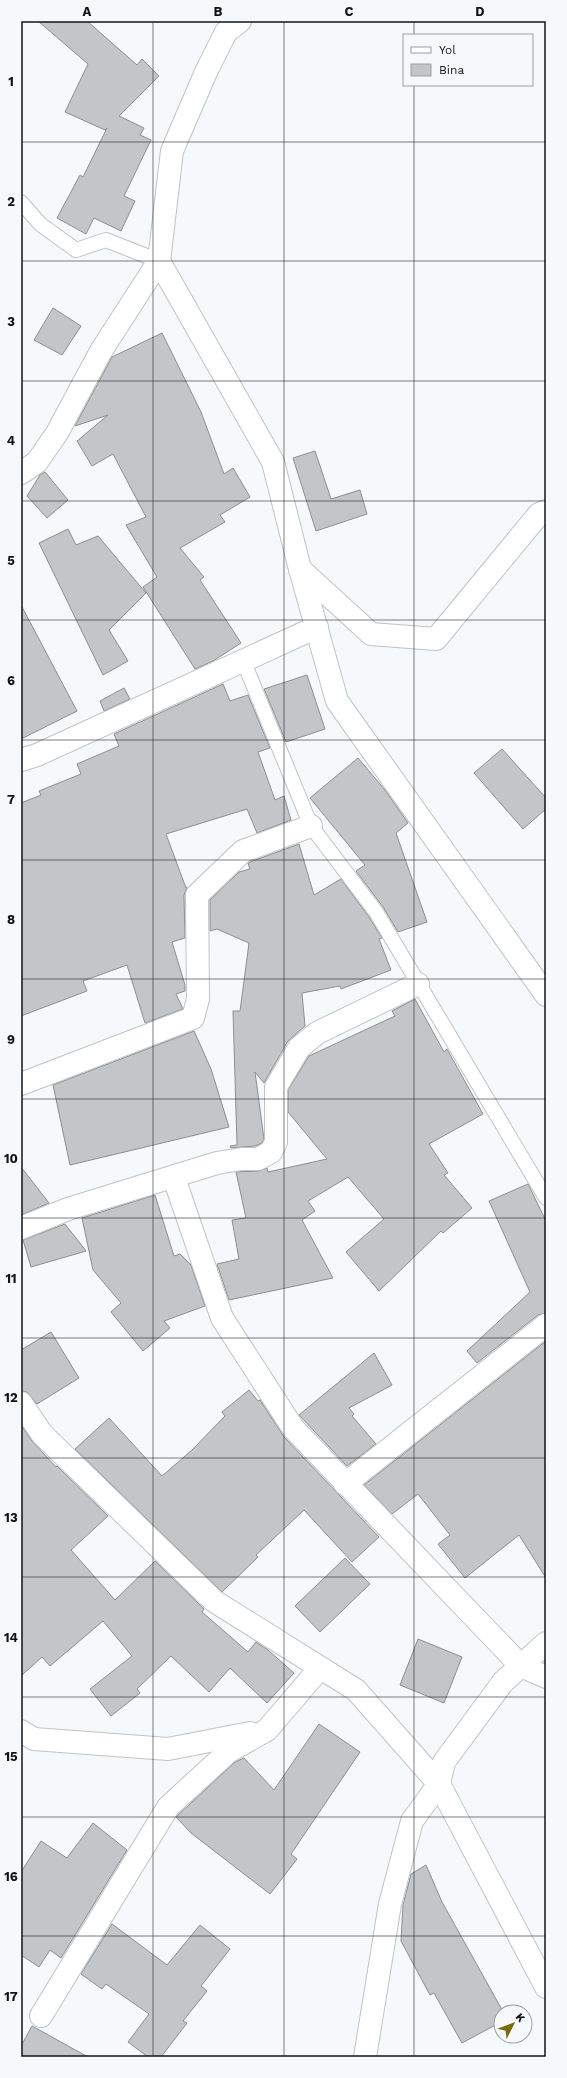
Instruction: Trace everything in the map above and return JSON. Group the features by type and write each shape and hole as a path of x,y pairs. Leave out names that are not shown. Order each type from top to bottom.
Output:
{"street":[{"path":"21,473 37,462 57,433 101,352 159,261 172,151 206,72 226,32 240,21"},
{"path":"159,261 273,462 300,569 337,701 546,995"},
{"path":"300,569 371,634 436,639 539,514 546,511"},
{"path":"21,760 37,755 317,627"},
{"path":"21,1084 193,1018 198,999 197,894 243,851 311,826"},
{"path":"21,1228 68,1209 174,1178 217,1163 241,1159 258,1159 271,1152 276,1142 276,1087 299,1048 317,1033 418,984"},
{"path":"174,1178 222,1318 293,1428 521,1666 546,1677"},
{"path":"345,1484 546,1325"},
{"path":"21,1403 42,1434 214,1601 356,1690 438,1784 546,1987"},
{"path":"366,2057 390,1904 412,1821 438,1784 444,1762 503,1682 546,1643"},
{"path":"41,2016 168,1807 228,1752 267,1730 320,1668"},
{"path":"21,1731 34,1739 168,1749 267,1730"}],"lane":[{"path":"21,202 40,224 76,250 106,240 159,261"},
{"path":"243,660 311,826 376,912 546,1198"}],"building":[{"path":"38,21 87,21 137,65 142,59 159,76 119,116 144,128 140,135 151,140 124,196 135,201 121,231 94,218 86,234 57,218 80,175 83,177 107,128 105,130 65,112 88,64"},
{"path":"53,308 81,326 62,355 34,340"},
{"path":"162,333 201,412 224,474 233,468 250,497 220,515 225,522 180,548 204,577 200,580 241,643 213,661 195,669 143,587 157,577 126,525 146,517 113,454 92,466 77,441 108,415 75,426 112,357"},
{"path":"315,451 331,499 360,490 367,514 316,531 293,458"},
{"path":"45,472 68,500 47,518 27,496 40,475"},
{"path":"68,529 76,545 98,536 146,593 109,630 128,661 103,675 39,543"},
{"path":"21,605 77,711 21,739"},
{"path":"307,675 325,729 286,742 264,689"},
{"path":"223,684 230,701 248,695 270,748 258,752 275,800 284,796 291,820 257,833 247,809 166,834 186,888 187,887 184,895 185,938 172,942 185,985 185,991 176,994 183,1009 145,1023 127,965 83,981 87,991 21,1016 21,803 41,795 39,791 81,774 77,764 119,746 114,734"},
{"path":"124,688 130,699 104,711 100,701"},
{"path":"502,749 546,798 546,809 523,829 474,773"},
{"path":"358,758 385,790 408,823 396,833 427,922 398,932 383,907 356,871 365,865 310,798"},
{"path":"299,844 314,895 341,879 369,917 382,938 379,939 391,970 341,989 340,986 302,993 305,1026 288,1041 264,1083 255,1072 264,1139 262,1143 255,1146 231,1148 230,1146 237,1145 233,1011 240,1011 249,943 217,929 210,931 210,900 239,872 250,869 248,863"},
{"path":"415,999 444,1052 447,1049 483,1114 429,1144 448,1173 444,1175 472,1208 443,1233 441,1231 379,1291 346,1252 384,1219 348,1177 308,1201 315,1211 302,1220 333,1278 229,1300 217,1264 239,1259 232,1220 246,1218 236,1172 258,1171 267,1168 268,1172 327,1159 288,1112 288,1090 309,1056 395,1016 392,1011"},
{"path":"194,1031 211,1069 229,1127 70,1165 53,1085"},
{"path":"21,1167 49,1203 21,1215"},
{"path":"528,1184 546,1221 546,1313 538,1315 477,1363 467,1351 530,1292 489,1201"},
{"path":"155,1195 174,1256 180,1254 191,1265 205,1306 164,1321 170,1328 143,1351 111,1312 121,1303 93,1270 82,1218"},
{"path":"65,1224 86,1251 31,1267 23,1240"},
{"path":"51,1332 79,1378 37,1404 27,1392 21,1391 21,1350"},
{"path":"546,1341 546,1578 519,1535 465,1578 438,1544 450,1535 418,1494 392,1514 364,1485"},
{"path":"374,1353 392,1385 349,1408 354,1414 352,1416 376,1444 347,1466 299,1415"},
{"path":"249,1390 258,1401 260,1400 284,1437 379,1537 352,1562 304,1510 256,1555 258,1557 222,1592 75,1449 109,1418 162,1476 191,1451 225,1416 222,1412"},
{"path":"21,1425 32,1441 56,1467 57,1466 108,1516 71,1550 115,1600 155,1561 204,1609 202,1612 248,1652 256,1642 268,1650 294,1673 267,1703 230,1668 209,1692 171,1656 137,1689 140,1693 111,1716 90,1689 132,1656 103,1621 50,1666 42,1657 21,1676"},
{"path":"345,1558 370,1584 320,1632 295,1606"},
{"path":"418,1639 462,1657 444,1703 400,1685"},
{"path":"319,1724 360,1752 291,1854 297,1859 270,1894 191,1833 176,1817 235,1762 244,1758 274,1790"},
{"path":"93,1823 127,1850 61,1958 50,1950 39,1967 21,1955 21,1872 41,1841 67,1858"},
{"path":"426,1865 442,1902 499,2004 493,2004 493,2026 462,2043 434,1993 430,1995 401,1941 403,1905 411,1874"},
{"path":"112,1924 167,1965 200,1925 230,1949 201,1986 207,1991 183,2021 187,2023 161,2057 148,2057 128,2042 149,2014 106,1984 102,1989 81,1974"},
{"path":"32,2026 88,2057 21,2057 21,2046"}]}
